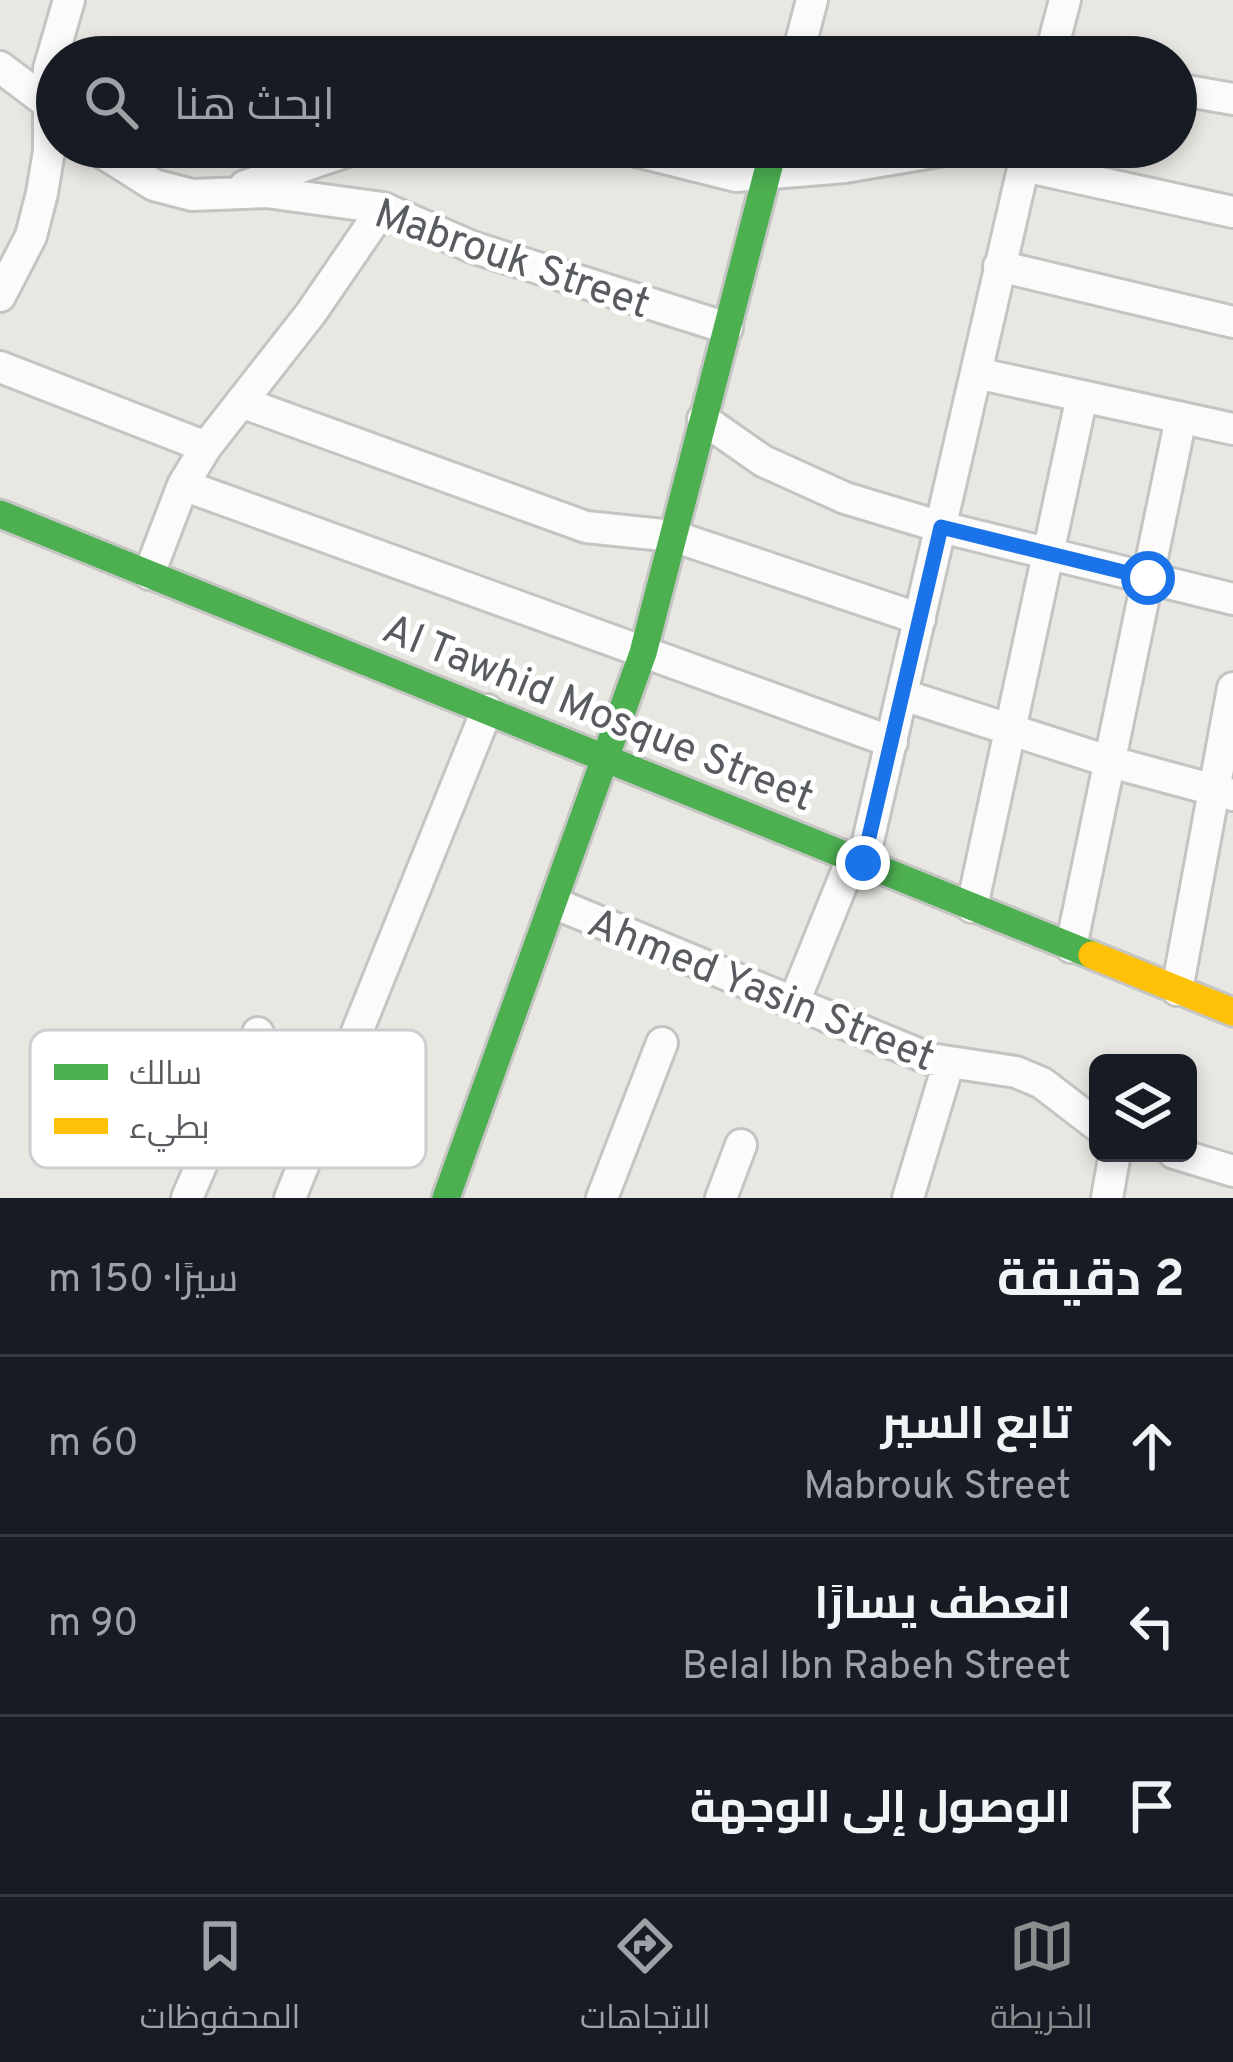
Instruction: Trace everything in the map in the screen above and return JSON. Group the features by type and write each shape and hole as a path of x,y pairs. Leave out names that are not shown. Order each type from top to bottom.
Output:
{"street":[{"path":"56,36 69,0"},
{"path":"803,36 812,0"},
{"path":"1056,36 1065,0"},
{"path":"0,67 36,93"},
{"path":"1197,93 1233,99"},
{"path":"0,296 31,236 46,168"},
{"name":"Mabrouk Street","path":"127,168 154,185 192,195 266,192 383,208 472,247 727,328"},
{"path":"222,194 298,168"},
{"path":"704,168 736,176 754,168"},
{"path":"446,1198 643,653 769,168"},
{"path":"794,1002 858,861 892,742 1023,168"},
{"path":"1070,168 1233,212"},
{"path":"149,574 183,485 206,448 311,313 383,208"},
{"path":"999,266 1233,322"},
{"path":"0,367 206,448"},
{"path":"976,373 1233,429"},
{"path":"972,907 1082,396"},
{"path":"242,402 586,527 673,536 920,619"},
{"path":"1071,947 1181,418"},
{"path":"704,419 763,460 845,499 1233,599"},
{"path":"183,485 892,742"},
{"name":"Al Tawhid Mosque Street","path":"0,514 1233,1012"},
{"path":"1177,990 1224,792 1233,688"},
{"path":"902,695 1111,762 1224,792"},
{"path":"357,1030 487,710"},
{"name":"Ahmed Yasin Street","path":"554,902 948,1065 1016,1072 1042,1083 1089,1119"},
{"path":"602,1198 662,1043"},
{"path":"908,1198 948,1065"},
{"path":"721,1198 741,1145"},
{"path":"1197,1160 1233,1171"},
{"path":"1107,1198 1113,1162"},
{"path":"187,1198 200,1168"},
{"path":"290,1198 302,1168"}],"traffic: fast":[{"path":"446,1198 643,653 769,168"},
{"path":"0,514 1092,955"}],"traffic: slow":[{"path":"1092,955 1233,1012"}],"route":[{"path":"863,863 941,527 1148,578"}]}
